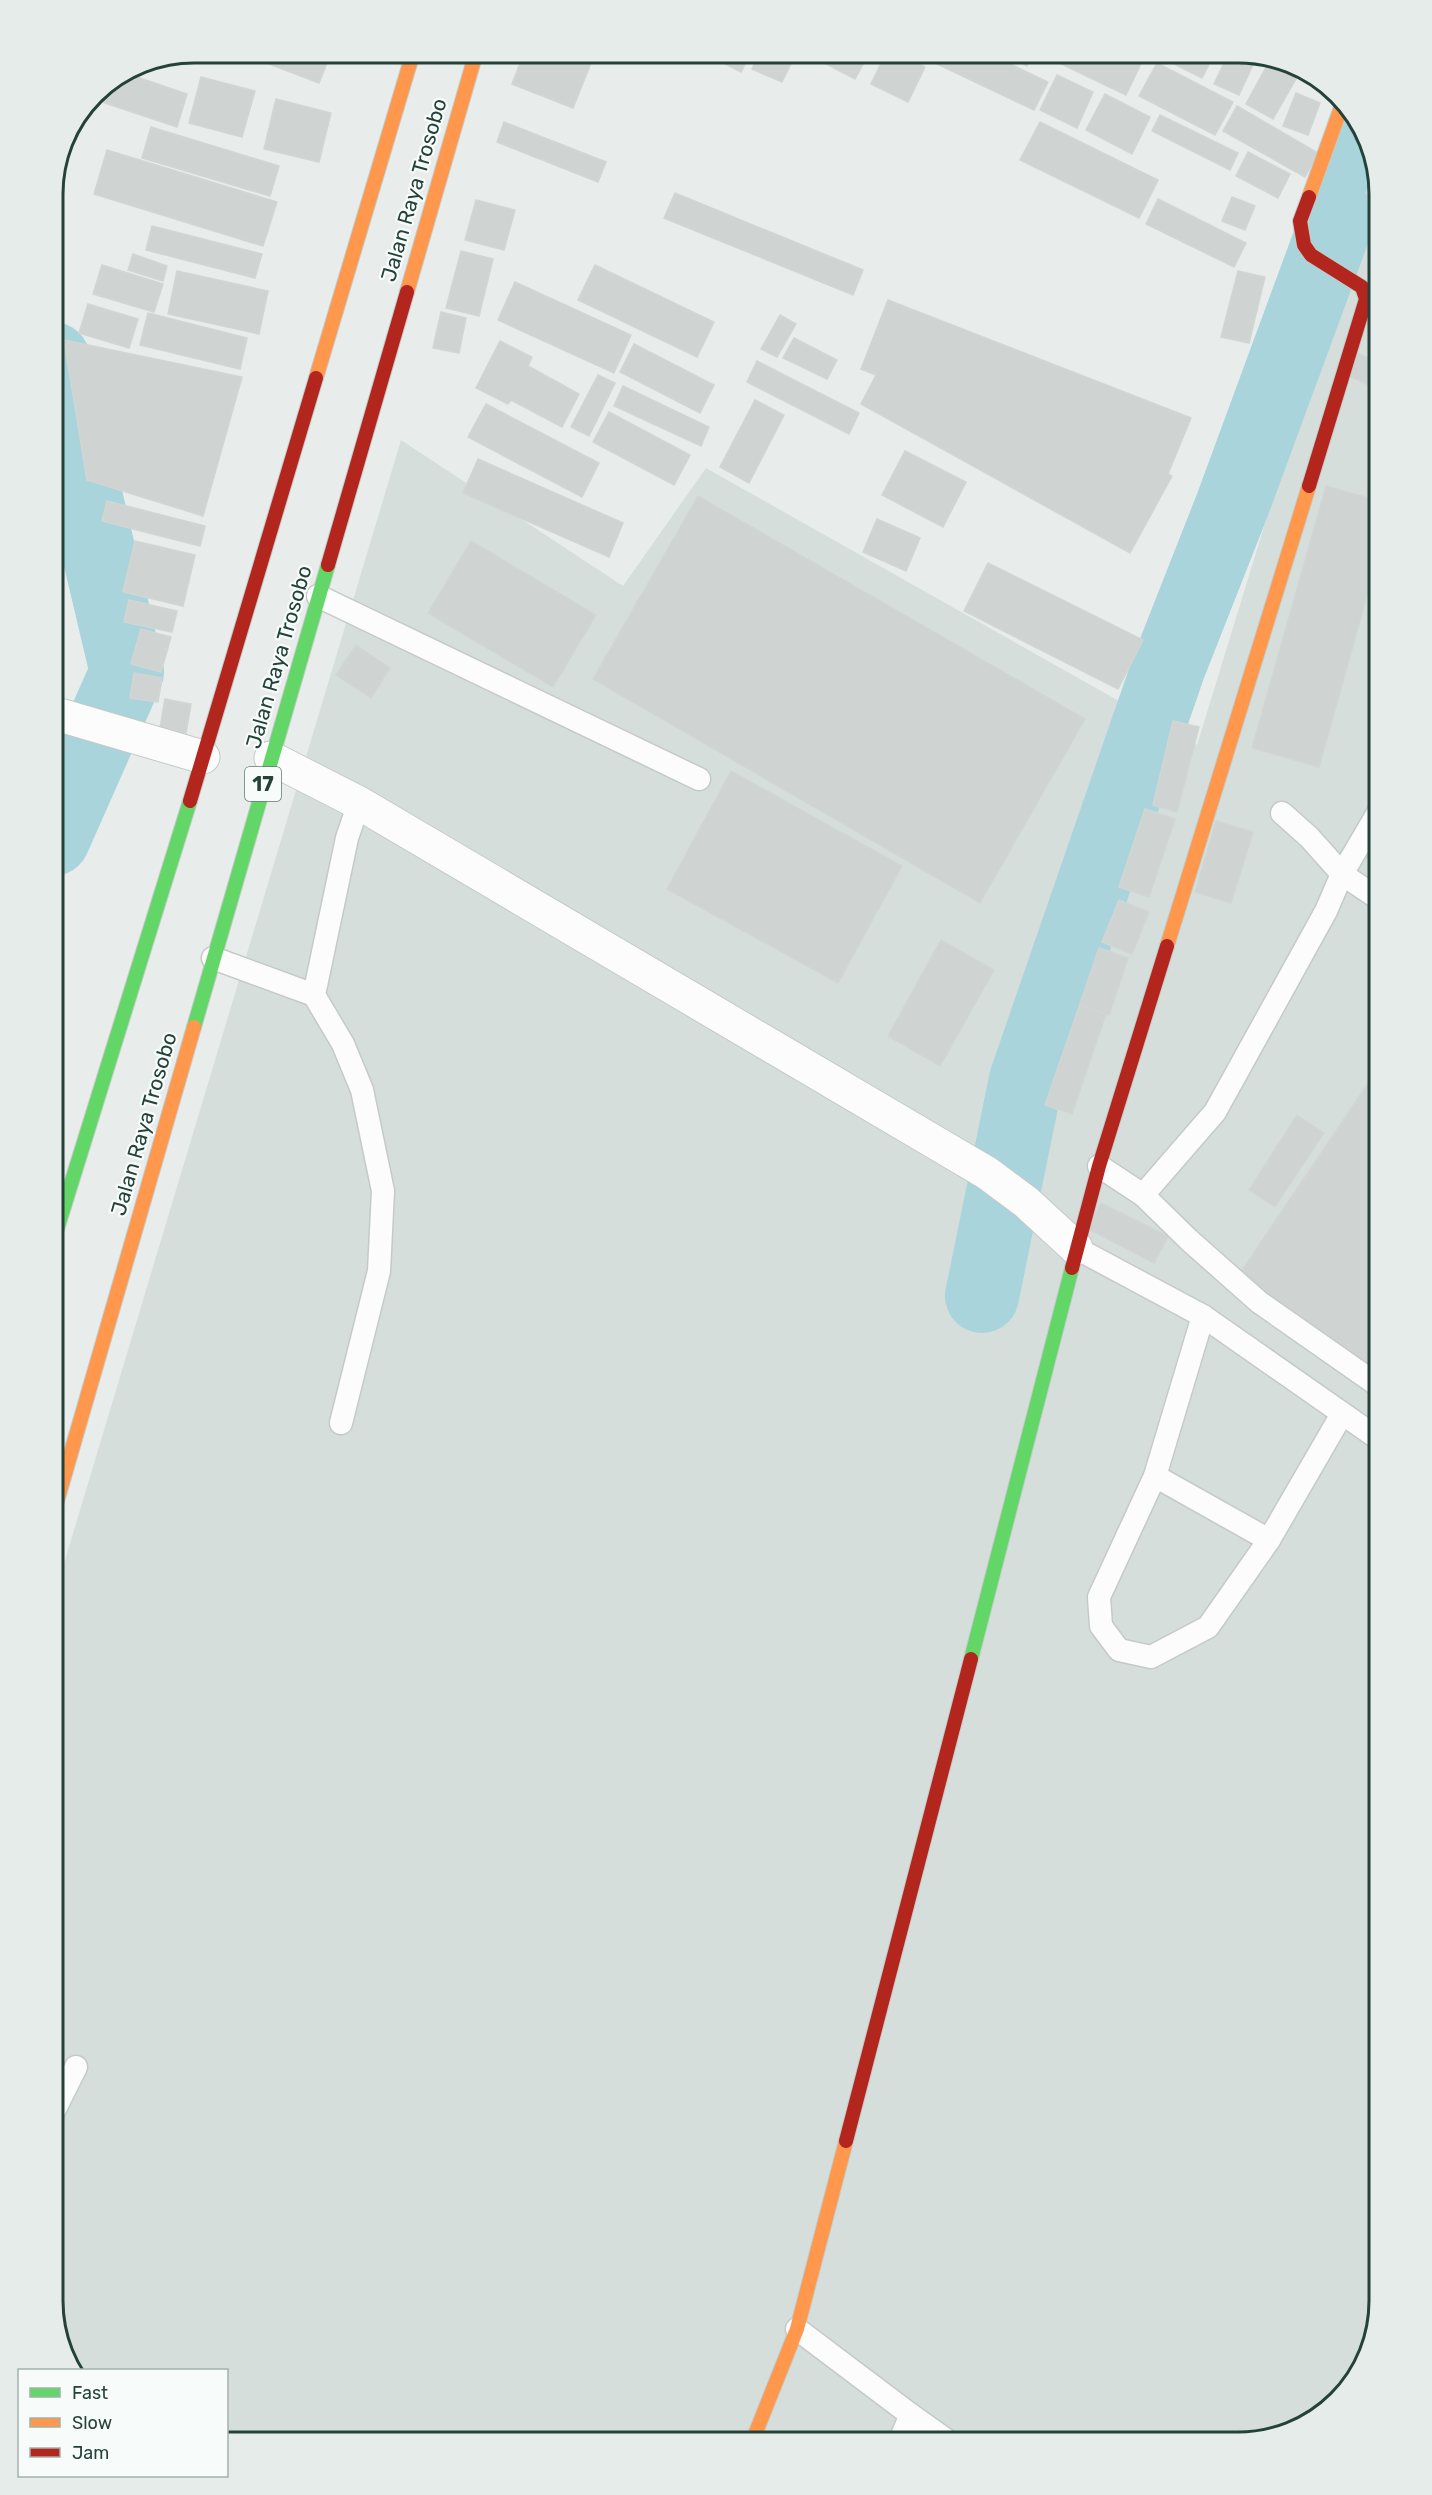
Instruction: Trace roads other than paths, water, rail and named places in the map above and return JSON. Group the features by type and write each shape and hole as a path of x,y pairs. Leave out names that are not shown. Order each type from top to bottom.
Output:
{"main road":[{"name":"Jalan Raya Trosobo","path":"63,1210 203,757 410,63"},
{"name":"Jalan Raya Trosobo","path":"63,1480 473,63"},
{"path":"756,2432 797,2329 1099,1166 1366,299 1362,287 1311,255 1304,245 1300,221 1340,111"}],"street":[{"path":"63,717 203,757"},
{"path":"271,759 359,803 987,1173 1026,1202 1076,1248"}],"lane":[{"path":"318,596 699,779"},
{"path":"314,995 347,838 359,803"},
{"path":"1282,813 1309,837 1342,874 1369,892"},
{"path":"1143,1195 1215,1112 1326,911 1342,874 1369,829"},
{"path":"213,958 314,995 343,1044 362,1090 383,1191 379,1271 341,1423"},
{"path":"1099,1166 1143,1195 1189,1240 1259,1302 1369,1378"},
{"path":"1076,1248 1203,1316 1369,1432"},
{"path":"1203,1316 1155,1476 1099,1597 1101,1626 1119,1650 1151,1657 1208,1627 1269,1540 1342,1414"},
{"path":"1155,1476 1269,1540"},
{"path":"63,2092 76,2067"},
{"path":"797,2329 935,2432"},
{"path":"903,2432 911,2415"}],"waterway":[{"path":"982,1296 1026,1080 1169,666 1232,506 1334,229 1359,145"},
{"path":"63,401 127,672 63,816"}]}
